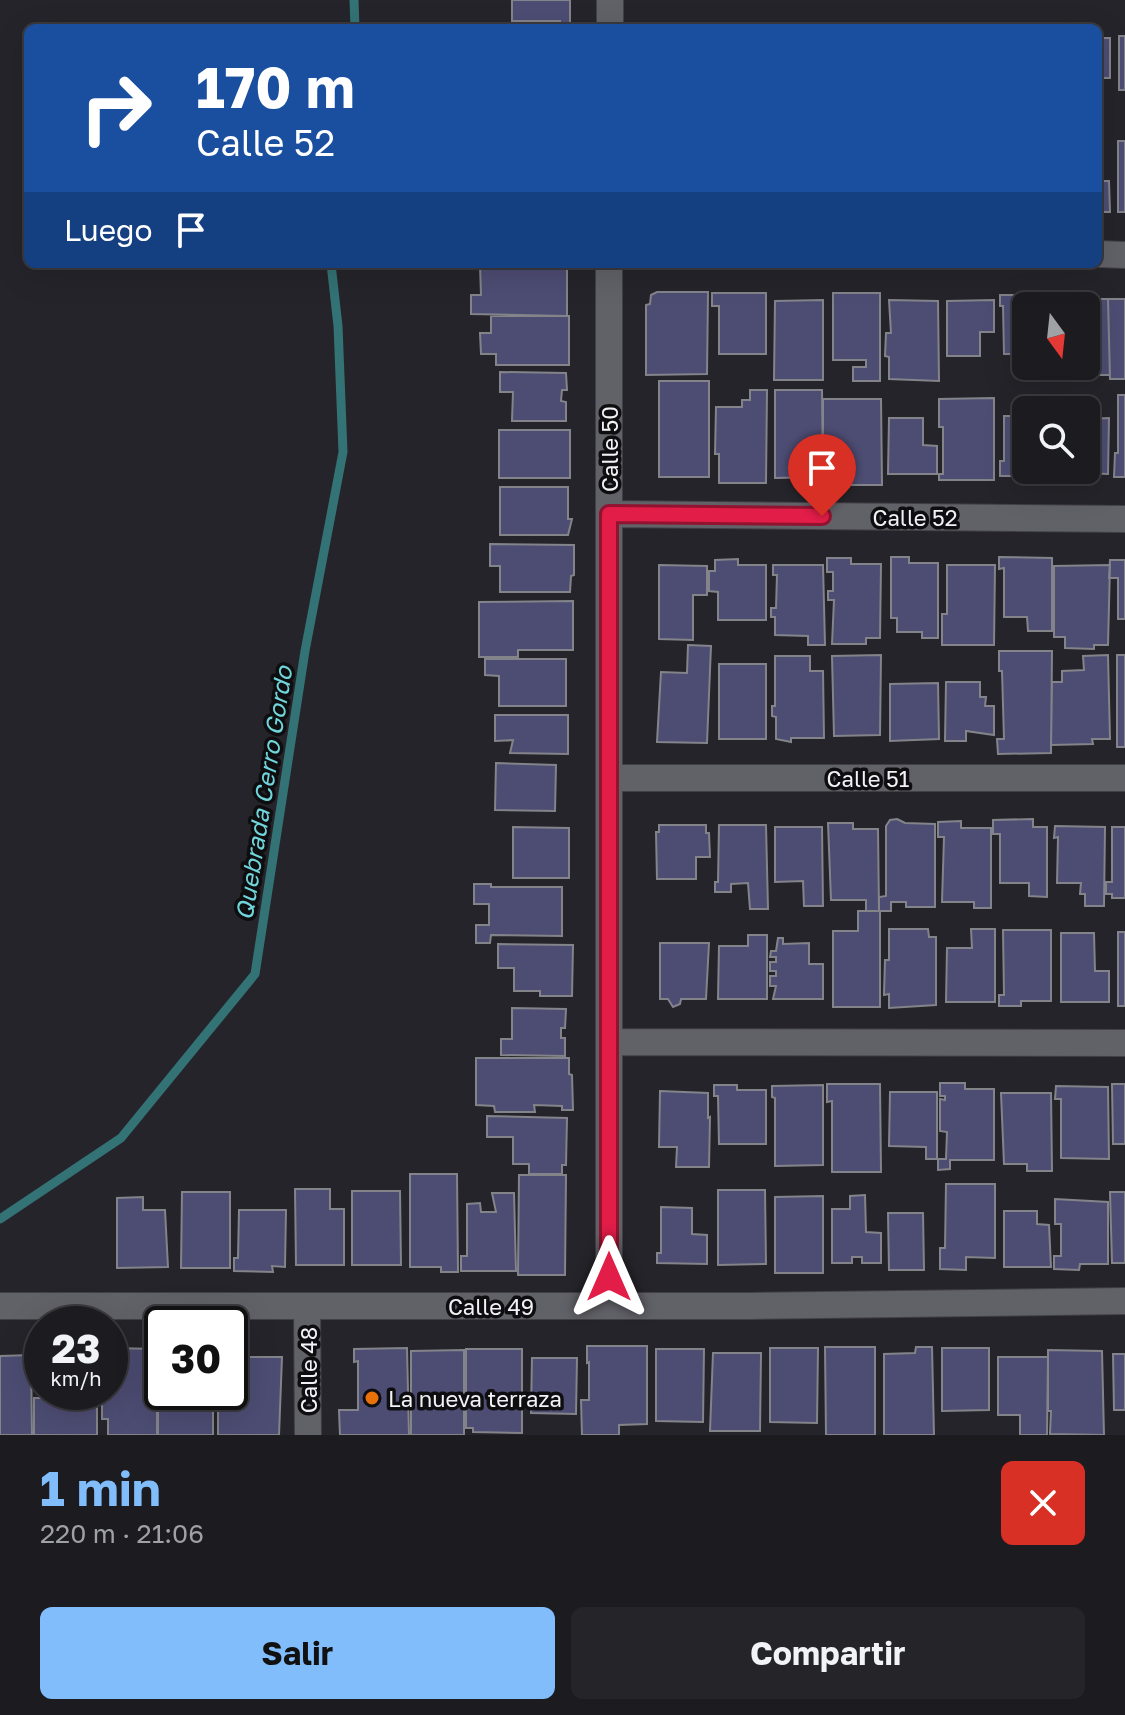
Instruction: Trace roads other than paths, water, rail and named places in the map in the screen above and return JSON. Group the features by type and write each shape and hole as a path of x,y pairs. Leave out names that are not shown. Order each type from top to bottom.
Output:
{"street":[{"path":"610,0 610,24"},
{"path":"1102,254 1125,255"},
{"name":"Calle 50","path":"609,268 609,1306"},
{"name":"Calle 52","path":"609,514 1125,519"},
{"name":"Calle 51","path":"610,778 1125,778"},
{"path":"610,1042 1125,1043"},
{"name":"Calle 49","path":"0,1306 750,1306 1125,1301"},
{"name":"Calle 48","path":"307,1306 308,1435"}],"waterway":[{"name":"Quebrada Cerro Gordo","path":"354,0 355,24"},
{"name":"Quebrada Cerro Gordo","path":"0,1219 121,1138 255,974 305,651 343,452 338,326 331,268"}],"place":[{"name":"La nueva terraza","path":"372,1398"}]}
